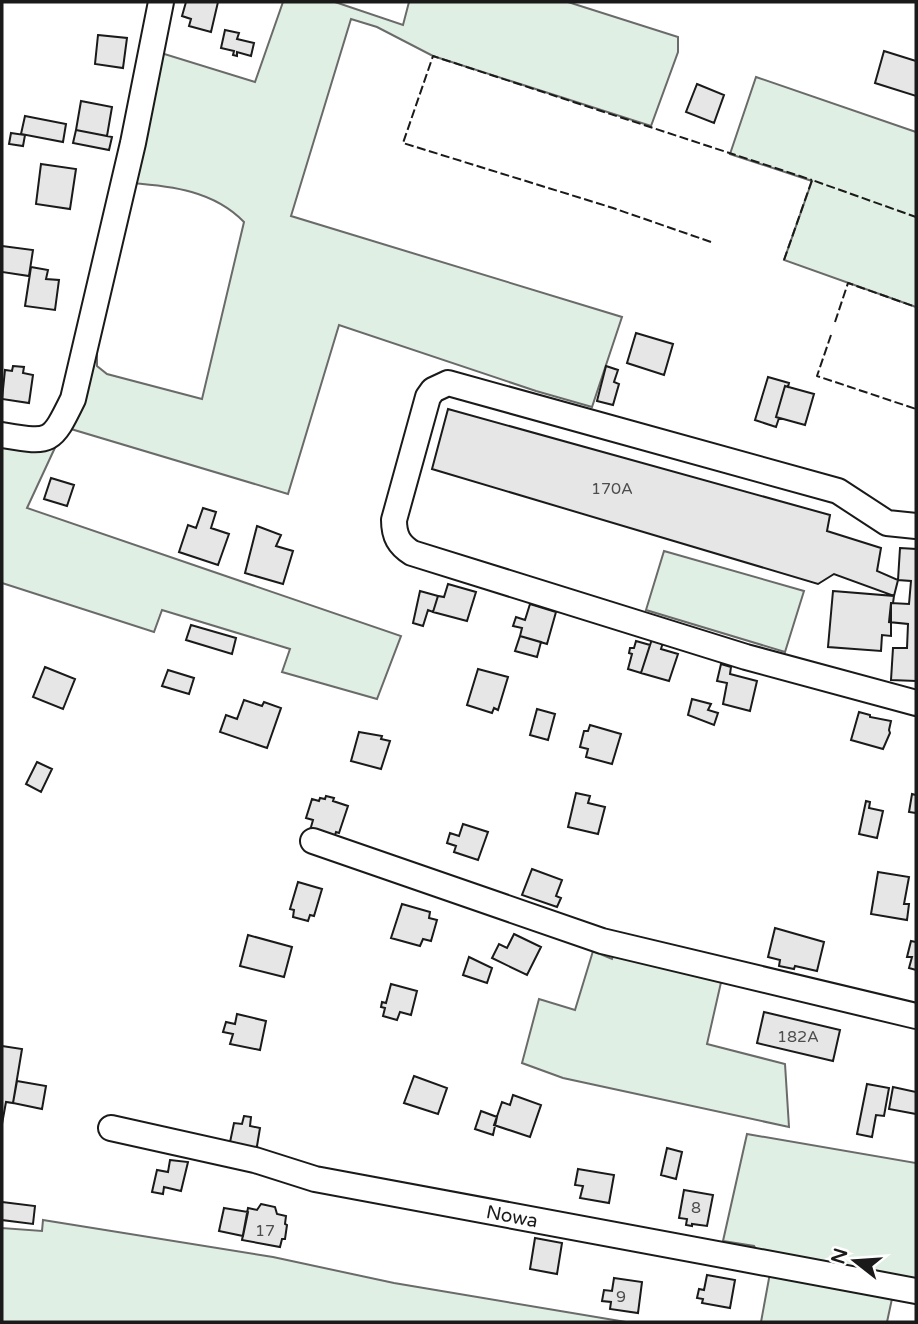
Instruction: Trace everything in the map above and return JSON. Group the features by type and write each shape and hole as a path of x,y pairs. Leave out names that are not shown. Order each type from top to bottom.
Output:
{"street":[{"path":"2,435 38,441 58,431 73,399 133,143 161,2"},
{"path":"916,526 887,523 838,491 448,383 433,390 428,397 394,520 397,540 403,548 412,553 746,657 916,703"},
{"path":"313,841 602,941 916,1016"},
{"name":"Nowa","path":"111,1128 256,1160 314,1179 916,1291"}],"green space":[{"path":"283,2 335,2 403,25 409,2 568,2 678,37 678,52 651,126 433,56 377,27 351,19 291,216 622,317 592,407 339,325 288,494 71,429 97,344 97,366 107,374 202,399 244,222 219,203 192,192 131,183 158,52 255,82"},
{"path":"756,77 916,132 916,307 784,260 812,181 730,154"},
{"path":"59,439 27,508 401,636 377,699 282,672 290,649 162,610 154,632 2,583 2,443"},
{"path":"664,551 804,591 785,652 646,610"},
{"path":"615,949 722,978 707,1044 785,1064 789,1127 563,1078 522,1063 539,999 575,1010 593,951 612,959"},
{"path":"747,1134 916,1163 916,1281 759,1254 754,1246 723,1241"},
{"path":"43,1220 273,1257 394,1283 626,1322 2,1322 2,1228 42,1231"},
{"path":"770,1273 893,1294 887,1322 761,1322"}],"building":[{"path":"186,2 218,2 211,32 189,26 191,19 182,16"},
{"path":"225,30 239,33 237,39 254,43 251,56 237,52 237,56 233,55 234,51 221,48"},
{"path":"98,35 127,38 123,68 95,64"},
{"path":"884,51 916,61 916,96 875,83"},
{"path":"697,84 724,95 714,123 686,112"},
{"path":"81,101 112,107 107,136 76,130"},
{"path":"25,116 66,124 63,142 21,134"},
{"path":"76,130 112,137 109,150 73,143"},
{"path":"11,133 25,135 23,146 9,144"},
{"path":"41,164 76,169 70,209 36,204"},
{"path":"2,246 33,250 29,276 2,272"},
{"path":"31,267 48,270 46,279 59,280 55,310 25,306"},
{"path":"636,333 673,344 664,375 627,363"},
{"path":"13,366 24,367 23,373 33,375 29,403 2,399 5,370 12,371"},
{"path":"606,366 618,370 614,382 619,384 613,405 597,401"},
{"path":"768,377 789,383 788,387 785,386 776,417 779,418 776,427 755,420"},
{"path":"785,386 814,394 805,425 776,417"},
{"path":"448,409 830,515 827,531 881,548 877,571 898,580 894,596 834,574 818,584 432,469"},
{"path":"51,478 74,485 67,506 44,499"},
{"path":"203,508 216,512 211,528 229,534 218,565 179,552 188,525 196,528"},
{"path":"257,526 281,535 276,546 293,551 283,584 245,573"},
{"path":"900,548 916,549 916,681 891,680 893,648 907,648 908,624 889,622 891,603 909,604 911,581 898,580"},
{"path":"448,584 476,592 467,621 433,612 438,596 444,597"},
{"path":"420,591 438,596 433,612 428,610 423,626 413,623"},
{"path":"833,591 894,596 891,603 891,636 882,635 881,651 828,647"},
{"path":"530,604 556,612 547,644 520,636 522,628 513,626 516,617 525,620"},
{"path":"191,625 236,638 232,654 186,640"},
{"path":"520,636 541,642 537,657 515,651"},
{"path":"653,636 664,639 661,649 678,654 669,681 641,673"},
{"path":"636,641 650,645 641,673 628,669 632,654 629,653 630,648 634,648"},
{"path":"721,664 731,667 730,674 757,681 750,711 723,704 727,683 717,681"},
{"path":"45,667 75,679 63,709 33,697"},
{"path":"478,669 508,677 498,710 494,708 492,713 467,705"},
{"path":"168,670 194,678 189,694 162,686"},
{"path":"692,699 711,704 708,710 718,713 714,725 688,715"},
{"path":"244,700 262,706 264,702 281,708 267,748 220,732 226,715 237,719"},
{"path":"537,709 555,714 548,740 530,735"},
{"path":"859,712 891,721 890,733 883,749 851,740"},
{"path":"590,725 621,734 612,764 586,757 588,749 580,747 584,731 588,731"},
{"path":"359,732 382,736 381,739 390,741 381,769 351,761"},
{"path":"37,762 52,769 41,792 26,784"},
{"path":"576,793 590,796 588,803 605,807 598,834 568,827"},
{"path":"912,794 916,795 916,813 909,812"},
{"path":"326,796 348,806 339,833 336,832 333,841 309,834 313,820 306,818 312,799 319,801"},
{"path":"866,801 870,802 869,808 883,811 877,838 859,834"},
{"path":"463,824 488,832 478,860 454,852 456,846 447,843 450,833 459,836"},
{"path":"532,869 562,880 556,896 561,898 557,907 522,895"},
{"path":"878,872 909,877 904,904 909,904 907,920 871,914"},
{"path":"298,882 322,889 314,916 310,915 308,921 293,917 294,910 290,909"},
{"path":"402,904 430,912 429,918 437,920 431,941 423,939 420,946 391,938"},
{"path":"775,928 824,942 817,971 779,966 780,960 768,957"},
{"path":"514,934 541,947 527,975 492,958 499,944 507,948"},
{"path":"248,935 292,947 284,977 240,966"},
{"path":"911,941 916,942 916,970 909,968 912,957 907,957"},
{"path":"469,957 492,968 487,983 463,975"},
{"path":"391,984 417,991 411,1015 400,1012 397,1020 383,1016 385,1008 381,1007 382,1002 386,1003"},
{"path":"764,1012 840,1030 833,1061 757,1043"},
{"path":"237,1014 266,1021 260,1050 230,1044 233,1034 223,1032 226,1022 235,1024"},
{"path":"2,1046 22,1049 13,1103 6,1102 2,1124"},
{"path":"414,1076 447,1088 438,1114 404,1103"},
{"path":"17,1081 46,1086 42,1109 13,1103"},
{"path":"867,1084 889,1088 884,1116 876,1115 872,1137 857,1134"},
{"path":"893,1087 916,1092 916,1114 889,1109"},
{"path":"513,1095 541,1105 530,1137 494,1125 502,1102 510,1105"},
{"path":"481,1111 497,1117 493,1135 475,1129"},
{"path":"244,1116 251,1117 250,1126 260,1128 256,1152 229,1147 234,1123 242,1124"},
{"path":"667,1148 682,1152 676,1179 661,1175"},
{"path":"170,1160 188,1162 181,1191 164,1187 163,1194 152,1192 157,1170 168,1172"},
{"path":"578,1169 614,1175 609,1203 580,1198 583,1186 575,1185"},
{"path":"684,1190 713,1195 707,1226 686,1225 687,1219 679,1218"},
{"path":"2,1202 35,1206 33,1224 2,1220"},
{"path":"261,1204 275,1207 277,1214 286,1216 285,1239 282,1239 280,1247 242,1240 248,1208 257,1210"},
{"path":"224,1208 248,1212 243,1236 219,1231"},
{"path":"535,1238 562,1243 557,1274 530,1269"},
{"path":"707,1275 735,1280 730,1308 702,1303 703,1299 697,1298 699,1289 704,1290"},
{"path":"614,1278 642,1282 638,1313 610,1309 611,1302 602,1301 604,1290 612,1291"}],"fence":[{"path":"711,242 613,208 403,143 433,56 812,180"},
{"path":"784,260 812,180 916,217"},
{"path":"835,322 848,283 916,307"},
{"path":"831,335 817,376 916,409"}]}
